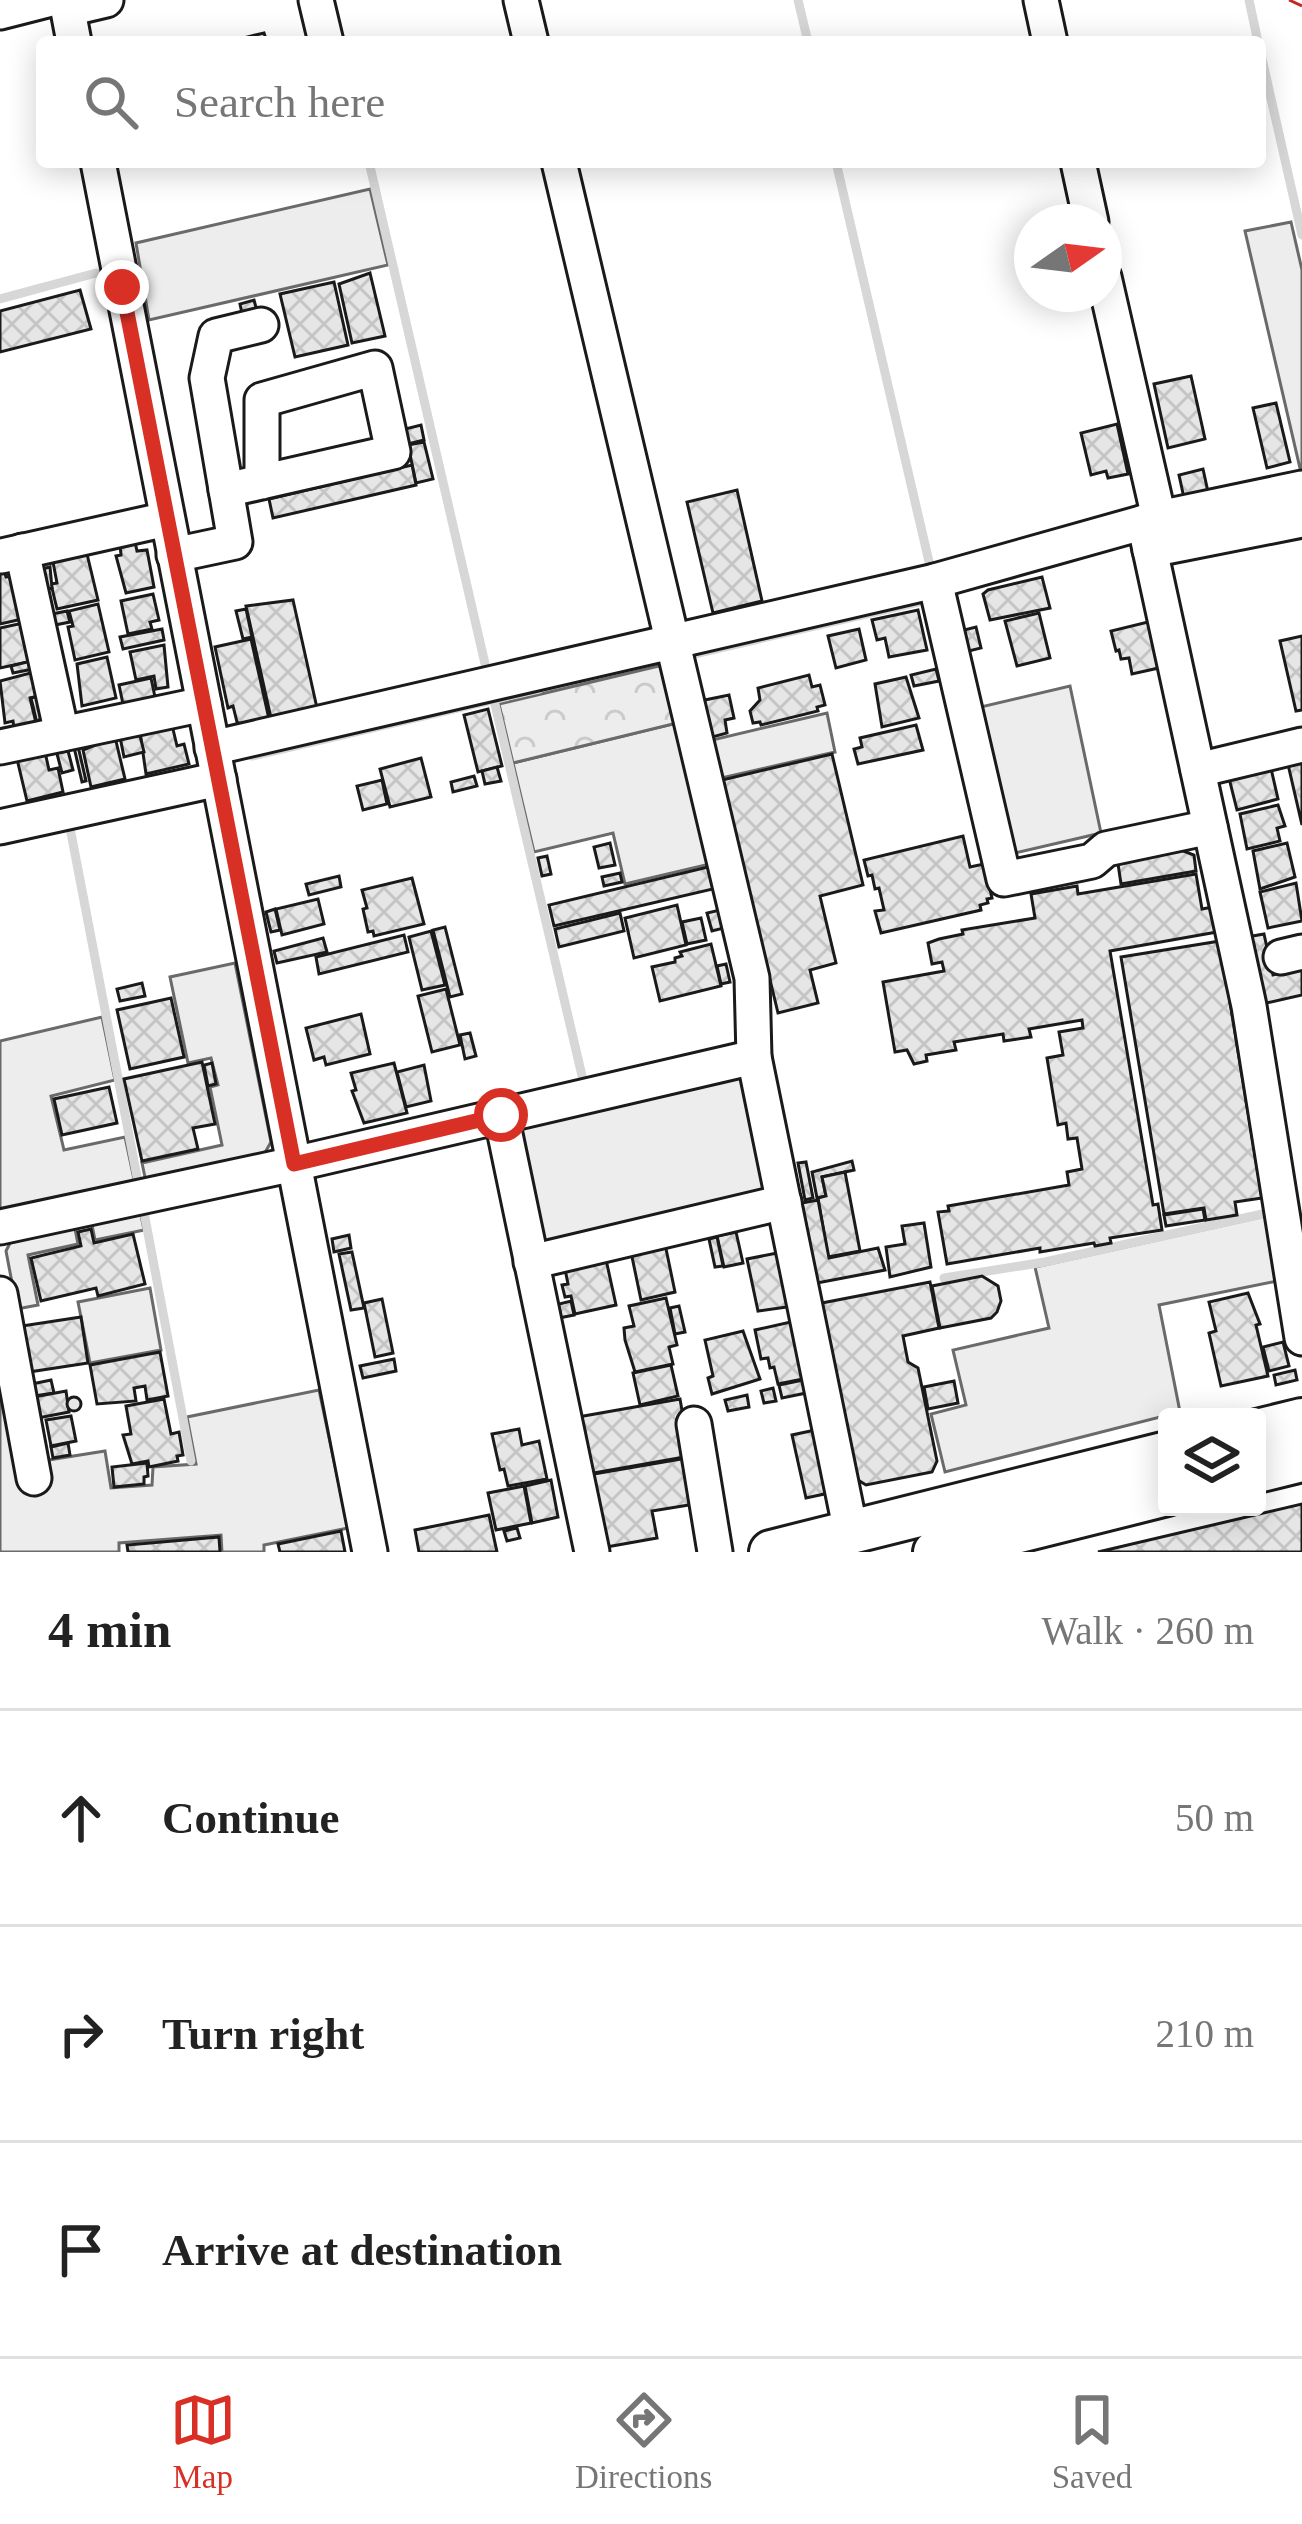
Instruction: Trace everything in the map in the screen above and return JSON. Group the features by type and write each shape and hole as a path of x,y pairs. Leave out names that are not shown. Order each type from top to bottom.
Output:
{"main road":[{"path":"1266,1429 1302,1420"},
{"path":"771,1552 1158,1455"},
{"path":"1266,1469 1302,1460"},
{"path":"935,1552 989,1545 1158,1497"}],"street":[{"path":"0,12 64,13 106,0"},
{"path":"316,0 325,36"},
{"path":"521,0 530,36"},
{"path":"1041,0 1049,36"},
{"path":"99,168 370,1552"},
{"path":"560,168 752,978 754,1057 851,1532"},
{"path":"1079,168 1087,204"},
{"path":"1111,312 1198,770 1288,1179 1302,1338"},
{"path":"175,555 235,542 207,378 216,336 261,325"},
{"path":"226,490 262,482 393,452 375,368 262,400 262,482"},
{"path":"0,827 215,763 671,642 1151,530 1302,488"},
{"path":"62,734 11,554 167,518"},
{"path":"1151,530 1302,520"},
{"path":"934,581 1004,879 1092,861 1106,849 1210,827"},
{"path":"0,747 204,704"},
{"path":"1198,770 1302,746"},
{"path":"0,1227 754,1057"},
{"path":"501,1115 592,1552"},
{"path":"532,1262 784,1202"},
{"path":"0,1294 34,1478"},
{"path":"694,1424 715,1552"}],"shaded area":[{"path":"370,189 388,265 149,320 136,243"},
{"path":"1291,222 1302,270 1302,477 1245,231"},
{"path":"1070,686 1101,833 1006,855 972,709"},
{"path":"827,713 835,752 717,779 708,741"},
{"path":"677,723 710,864 625,884 613,833 534,852 513,763"},
{"path":"235,963 271,1142 263,1156 146,1182 142,1163 222,1145 210,1087 218,1085 211,1058 188,1063 170,977"},
{"path":"102,1017 115,1080 51,1096 64,1150 125,1137 135,1184 4,1213 0,1210 0,1041"},
{"path":"737,1073 752,1083 771,1184 762,1198 555,1247 537,1238 517,1139 527,1123"},
{"path":"140,1210 144,1230 95,1240 91,1220"},
{"path":"1270,1215 1282,1280 1159,1305 1179,1408 1158,1408 1158,1418 945,1472 931,1414 966,1405 953,1350 1049,1328 1035,1267"},
{"path":"74,1224 78,1244 28,1255 38,1305 17,1309 6,1251 13,1237"},
{"path":"150,1288 161,1350 90,1363 78,1302"},
{"path":"0,1374 42,1461 105,1451 111,1488 152,1485 153,1467 196,1464 187,1417 319,1390 348,1528 264,1545 264,1552 222,1552 221,1535 119,1543 119,1552 0,1552"}],"green space":[{"path":"663,665 677,723 513,763 499,704"}],"building":[{"path":"370,273 385,336 352,343 339,284"},
{"path":"334,282 348,345 295,357 280,294"},
{"path":"80,290 91,329 0,352 0,311"},
{"path":"254,300 258,315 243,318 240,304"},
{"path":"1191,376 1205,439 1168,448 1154,384"},
{"path":"1276,403 1290,462 1267,468 1253,408"},
{"path":"1117,424 1128,474 1091,475 1081,433"},
{"path":"421,425 424,440 404,445 401,430"},
{"path":"424,442 433,479 416,483 408,445"},
{"path":"412,465 416,485 273,518 269,499"},
{"path":"1203,469 1208,492 1184,498 1179,475"},
{"path":"737,490 762,601 713,613 687,502"},
{"path":"135,542 137,551 147,550 154,587 126,593 116,556 121,555 120,545"},
{"path":"87,554 98,600 57,609 51,584 57,583 53,562"},
{"path":"50,567 52,588 42,591 38,570"},
{"path":"0,572 6,577 12,576 22,619 0,624"},
{"path":"1042,577 1050,608 990,620 983,594"},
{"path":"153,594 159,620 150,622 152,629 128,634 121,601"},
{"path":"293,600 317,708 271,718 246,606"},
{"path":"98,604 109,652 75,660 69,611"},
{"path":"246,609 252,637 243,639 236,611"},
{"path":"918,610 927,650 889,657 885,638 877,640 872,620"},
{"path":"67,611 70,622 50,626 47,615"},
{"path":"1039,613 1050,658 1017,666 1005,621"},
{"path":"1152,621 1163,667 1132,674 1129,658 1121,659 1111,631"},
{"path":"23,623 32,661 0,668 0,628"},
{"path":"976,627 981,648 961,653 956,632"},
{"path":"162,629 164,640 123,649 120,637"},
{"path":"859,629 866,660 836,668 828,636"},
{"path":"1302,636 1302,710 1296,711 1280,641"},
{"path":"251,639 269,719 242,725 233,706 228,708 215,647"},
{"path":"164,645 168,687 156,689 154,676 136,680 130,652"},
{"path":"107,657 116,698 82,706 77,664"},
{"path":"31,661 33,669 13,673 11,666"},
{"path":"936,669 939,681 914,686 911,675"},
{"path":"34,672 39,696 30,698 36,723 14,728 13,721 5,723 0,681"},
{"path":"809,675 812,687 820,685 825,705 817,707 818,711 753,723 750,711 760,700 758,688"},
{"path":"906,677 919,718 882,727 875,684"},
{"path":"151,678 155,697 123,704 119,685"},
{"path":"729,695 734,718 725,720 727,733 709,738 700,701"},
{"path":"39,696 44,714 37,723 31,698"},
{"path":"488,709 502,766 478,772 464,715"},
{"path":"172,725 177,746 184,744 189,764 146,774 140,732"},
{"path":"916,725 923,750 858,764 854,749 862,747 860,738"},
{"path":"139,732 144,752 124,757 120,737"},
{"path":"115,737 125,779 91,787 83,750"},
{"path":"78,746 86,781 82,782 74,747"},
{"path":"67,747 73,770 62,773 56,750"},
{"path":"45,752 49,770 58,768 63,792 27,801 17,759"},
{"path":"832,754 863,885 820,896 836,963 810,970 818,1003 778,1013 722,780"},
{"path":"1302,756 1302,825 1287,760"},
{"path":"421,758 431,797 390,807 380,769"},
{"path":"1270,764 1278,799 1237,810 1228,774"},
{"path":"497,767 501,781 485,784 482,771"},
{"path":"474,776 477,786 453,792 451,782"},
{"path":"382,780 387,804 363,810 357,786"},
{"path":"1278,805 1285,826 1277,828 1280,841 1247,849 1240,814"},
{"path":"963,836 970,867 984,864 992,898 988,903 980,905 981,910 881,933 875,911 884,910 879,888 875,889 872,875 868,876 864,860"},
{"path":"610,843 615,865 599,868 594,847"},
{"path":"1287,843 1295,877 1260,889 1253,851"},
{"path":"1173,847 1194,855 1196,871 1121,884 1117,857"},
{"path":"547,856 551,874 542,876 538,858"},
{"path":"708,867 713,889 554,926 549,905"},
{"path":"620,873 622,882 604,886 602,877"},
{"path":"1196,874 1202,909 1213,907 1217,932 1110,951 1153,1205 1158,1204 1162,1230 1110,1238 1111,1243 1095,1246 1040,1252 1040,1248 947,1264 938,1212 949,1211 948,1206 1069,1185 1067,1172 1082,1169 1077,1138 1068,1139 1066,1123 1058,1125 1047,1058 1063,1055 1059,1032 1083,1028 1082,1020 1029,1029 1031,1037 1004,1041 1003,1034 954,1042 956,1050 926,1055 927,1061 914,1064 907,1050 895,1052 883,982 944,971 942,962 932,964 928,943 963,934 962,930 1035,918 1031,894 1077,886 1078,894"},
{"path":"339,876 341,887 309,895 306,884"},
{"path":"412,878 424,924 374,936 373,931 368,932 362,890"},
{"path":"1296,883 1302,921 1268,928 1260,892"},
{"path":"318,899 324,924 282,935 276,909"},
{"path":"677,905 686,945 634,958 625,918"},
{"path":"275,909 280,930 271,932 266,912"},
{"path":"720,910 724,928 712,931 707,913"},
{"path":"620,913 624,931 559,947 555,929"},
{"path":"701,918 706,940 687,944 682,922"},
{"path":"445,927 462,994 450,997 433,930"},
{"path":"431,931 445,985 422,990 409,937"},
{"path":"1264,934 1273,975 1302,968 1302,995 1262,1004 1247,937"},
{"path":"404,935 408,952 319,974 316,957"},
{"path":"323,938 327,952 277,963 274,951"},
{"path":"1220,941 1262,1198 1235,1202 1237,1215 1206,1220 1204,1208 1164,1214 1121,957"},
{"path":"711,944 721,986 660,1001 652,967 675,962 680,952"},
{"path":"726,964 730,982 721,984 717,966"},
{"path":"142,983 145,996 120,1001 117,989"},
{"path":"446,989 460,1045 432,1052 418,996"},
{"path":"171,998 184,1057 130,1069 117,1010"},
{"path":"361,1014 370,1054 326,1065 324,1057 314,1060 306,1028"},
{"path":"470,1033 476,1056 465,1059 460,1035"},
{"path":"202,1062 215,1124 193,1128 198,1149 142,1161 124,1079"},
{"path":"212,1063 216,1084 208,1086 204,1065"},
{"path":"394,1063 407,1113 364,1123 351,1073"},
{"path":"424,1065 431,1101 406,1107 397,1072"},
{"path":"109,1087 117,1123 62,1135 54,1099"},
{"path":"852,1161 854,1170 822,1177 826,1196 817,1198 812,1172"},
{"path":"806,1162 813,1198 805,1200 798,1163"},
{"path":"845,1172 860,1251 828,1257 818,1198 826,1196 822,1177"},
{"path":"818,1200 829,1258 878,1248 885,1270 817,1283 802,1203"},
{"path":"1203,1209 1205,1220 1166,1226 1164,1215"},
{"path":"924,1223 931,1267 890,1277 886,1247 905,1244 902,1226"},
{"path":"91,1229 94,1243 133,1234 145,1284 98,1296 96,1288 41,1301 31,1258 81,1246 78,1232"},
{"path":"736,1232 743,1263 724,1267 717,1236"},
{"path":"349,1235 351,1248 334,1252 332,1239"},
{"path":"717,1237 723,1266 715,1267 709,1239"},
{"path":"665,1244 675,1292 641,1300 631,1252"},
{"path":"352,1252 364,1308 351,1310 339,1254"},
{"path":"782,1252 794,1306 758,1311 747,1259"},
{"path":"605,1255 616,1305 575,1314 571,1296 565,1297 562,1285 568,1284 564,1264"},
{"path":"982,1276 998,1286 997,1312 991,1318 940,1328 932,1286"},
{"path":"930,1282 939,1328 903,1336 908,1362 918,1368 937,1461 932,1472 866,1485 858,1480 822,1303"},
{"path":"1248,1293 1260,1324 1256,1325 1268,1376 1221,1386 1209,1333 1216,1331 1209,1302"},
{"path":"666,1298 677,1345 669,1347 673,1364 635,1372 625,1340 624,1328 634,1326 629,1306"},
{"path":"382,1299 393,1353 375,1357 364,1303"},
{"path":"571,1301 574,1315 554,1319 551,1306"},
{"path":"679,1306 685,1332 675,1334 670,1308"},
{"path":"81,1317 88,1363 29,1372 22,1326"},
{"path":"795,1321 808,1378 778,1384 768,1358 761,1359 755,1330"},
{"path":"743,1331 760,1379 712,1394 705,1340"},
{"path":"1283,1342 1289,1366 1269,1371 1263,1347"},
{"path":"160,1352 168,1396 147,1400 145,1386 134,1388 136,1401 97,1404 90,1365"},
{"path":"394,1359 396,1371 363,1378 360,1366"},
{"path":"671,1365 678,1396 640,1405 633,1373"},
{"path":"1295,1370 1297,1380 1276,1385 1274,1375"},
{"path":"808,1379 811,1392 782,1398 779,1385"},
{"path":"51,1380 54,1393 34,1396 32,1384"},
{"path":"954,1381 958,1403 928,1409 924,1387"},
{"path":"773,1388 776,1401 764,1403 761,1391"},
{"path":"66,1391 69,1412 38,1418 34,1397"},
{"path":"747,1395 749,1407 728,1411 725,1400"},
{"path":"74,1397 81,1404 74,1411 67,1404"},
{"path":"164,1399 171,1434 179,1432 183,1455 177,1456 178,1461 149,1467 148,1461 132,1464 123,1435 131,1434 126,1406"},
{"path":"680,1399 690,1456 588,1474 578,1417"},
{"path":"71,1416 76,1441 51,1446 46,1420"},
{"path":"519,1429 522,1445 539,1441 547,1479 508,1486 492,1434"},
{"path":"815,1430 829,1493 806,1498 792,1435"},
{"path":"68,1443 70,1455 53,1458 51,1447"},
{"path":"687,1458 695,1504 652,1511 657,1538 601,1548 588,1475"},
{"path":"147,1463 144,1484 114,1487 112,1467"},
{"path":"551,1480 558,1517 532,1523 525,1486"},
{"path":"524,1486 531,1523 496,1530 488,1493"},
{"path":"1302,1504 1302,1552 1098,1552 1266,1516"},
{"path":"489,1515 497,1552 419,1552 415,1530"},
{"path":"517,1528 520,1538 507,1541 504,1531"},
{"path":"341,1531 345,1552 280,1552 278,1544"},
{"path":"219,1537 220,1552 128,1552 127,1545"}],"waterway":[{"path":"798,0 807,36"},
{"path":"1249,0 1257,36"},
{"path":"1266,76 1302,235"},
{"path":"370,168 486,668"},
{"path":"837,168 930,566"},
{"path":"0,299 96,273"},
{"path":"694,654 927,600"},
{"path":"252,756 539,689"},
{"path":"494,700 583,1080"},
{"path":"71,833 138,1182"},
{"path":"143,1207 191,1461"},
{"path":"944,1278 1045,1262 1267,1213"}],"power":[{"path":"1289,0 1302,6"}],"route":[{"path":"122,287 294,1164 501,1115"}]}
